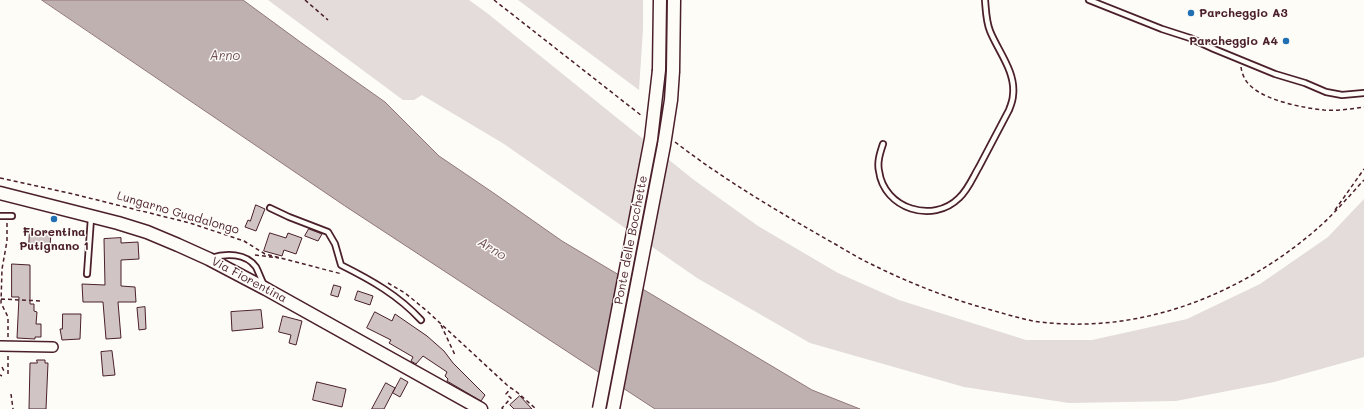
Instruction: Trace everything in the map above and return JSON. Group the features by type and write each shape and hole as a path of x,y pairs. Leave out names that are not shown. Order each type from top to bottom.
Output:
{"main road":[{"name":"Ponte delle Bocchette","path":"599,409 651,139 659,70 660,0"},
{"name":"Ponte delle Bocchette","path":"613,409 671,100 674,0"},
{"name":"Via Fiorentina","path":"0,193 147,232 209,259 266,289 481,409"}],"street":[{"path":"4,346 53,347"}],"lane":[{"path":"883,144 879,158 879,171 882,184 889,194 899,203 908,208 922,211 936,211 949,206 960,198 969,185 1009,110 1013,97 1014,87 1012,77 990,30 986,17 985,0"},
{"path":"1089,0 1190,38 1275,74 1305,83 1326,92 1342,95 1364,93"},
{"path":"270,208 328,232 336,244 341,265 388,291 407,306 421,320"},
{"path":"0,216 9,216"},
{"path":"87,274 91,216"},
{"path":"209,259 224,255 236,255 251,262 255,266 266,289"}],"path":[{"path":"305,0 328,20"},
{"path":"494,0 645,118"},
{"path":"1240,59 1242,75 1252,88 1265,96 1324,110 1364,107"},
{"path":"676,142 736,186 870,264 952,298 1009,315 1061,324 1108,322 1154,315 1178,309 1226,289 1273,263 1295,247 1332,215 1364,180"},
{"path":"1332,215 1364,169"},
{"name":"Lungarno Guadalongo","path":"0,178 73,194 190,223 244,241 266,254 347,276"},
{"path":"8,374 4,346 8,317 1,303 3,262 7,241 9,216"},
{"path":"241,257 251,255 284,259"},
{"path":"2,299 41,301"},
{"path":"455,355 440,323 536,409"},
{"path":"2,367 5,373"},
{"path":"503,409 502,408 511,398 506,394 511,388"},
{"path":"11,394 13,409"}],"shaded area":[{"path":"268,0 469,0 694,180 758,226 838,273 899,300 1026,340 1092,340 1187,319 1260,284 1328,237 1364,199 1364,357 1274,382 1176,401 1069,403 964,387 810,343 697,278 504,144 422,95 414,100 403,100"},
{"path":"518,0 643,0 643,29 639,90"}],"water":[{"name":"Arno","path":"42,0 243,0 385,102 439,156 562,241 812,390 860,409 655,409 345,206"}],"building":[{"path":"256,205 265,209 256,231 245,227 248,220 250,221"},
{"path":"309,229 322,234 318,241 305,236"},
{"path":"30,230 51,231 50,248 29,247"},
{"path":"270,233 286,238 288,233 302,238 296,254 284,250 282,256 264,251"},
{"path":"121,238 121,243 138,242 139,259 121,260 121,286 135,287 136,302 118,302 121,338 106,339 103,302 83,302 82,284 105,285 104,239"},
{"path":"12,264 30,265 30,304 34,304 34,311 37,312 36,324 41,324 41,337 35,337 35,339 17,338 19,297 12,297"},
{"path":"334,285 341,287 338,297 331,295"},
{"path":"358,291 373,296 370,305 355,300"},
{"path":"145,307 146,329 139,330 137,308"},
{"path":"261,310 263,328 232,331 231,312"},
{"path":"375,312 392,321 395,314 427,336 444,351 453,363 485,395 481,401 447,381 448,379 445,376 447,372 423,356 416,364 411,361 413,357 389,343 391,340 367,328"},
{"path":"63,314 81,314 80,339 62,340 60,329 62,329"},
{"path":"283,316 302,321 296,345 289,343 291,335 279,332"},
{"path":"112,351 115,375 103,376 101,352"},
{"path":"37,360 45,360 45,363 48,363 46,409 29,409 30,363 37,363"},
{"path":"401,378 408,382 400,397 393,393"},
{"path":"317,382 346,389 342,407 313,400"},
{"path":"386,383 395,388 384,409 372,409"},
{"path":"520,396 532,409 514,409 510,405"}],"place":[{"name":"Parcheggio A3","path":"1191,13"},
{"name":"Parcheggio A4","path":"1286,41"},
{"name":"Fiorentina Putignano 1","path":"54,219"}]}
